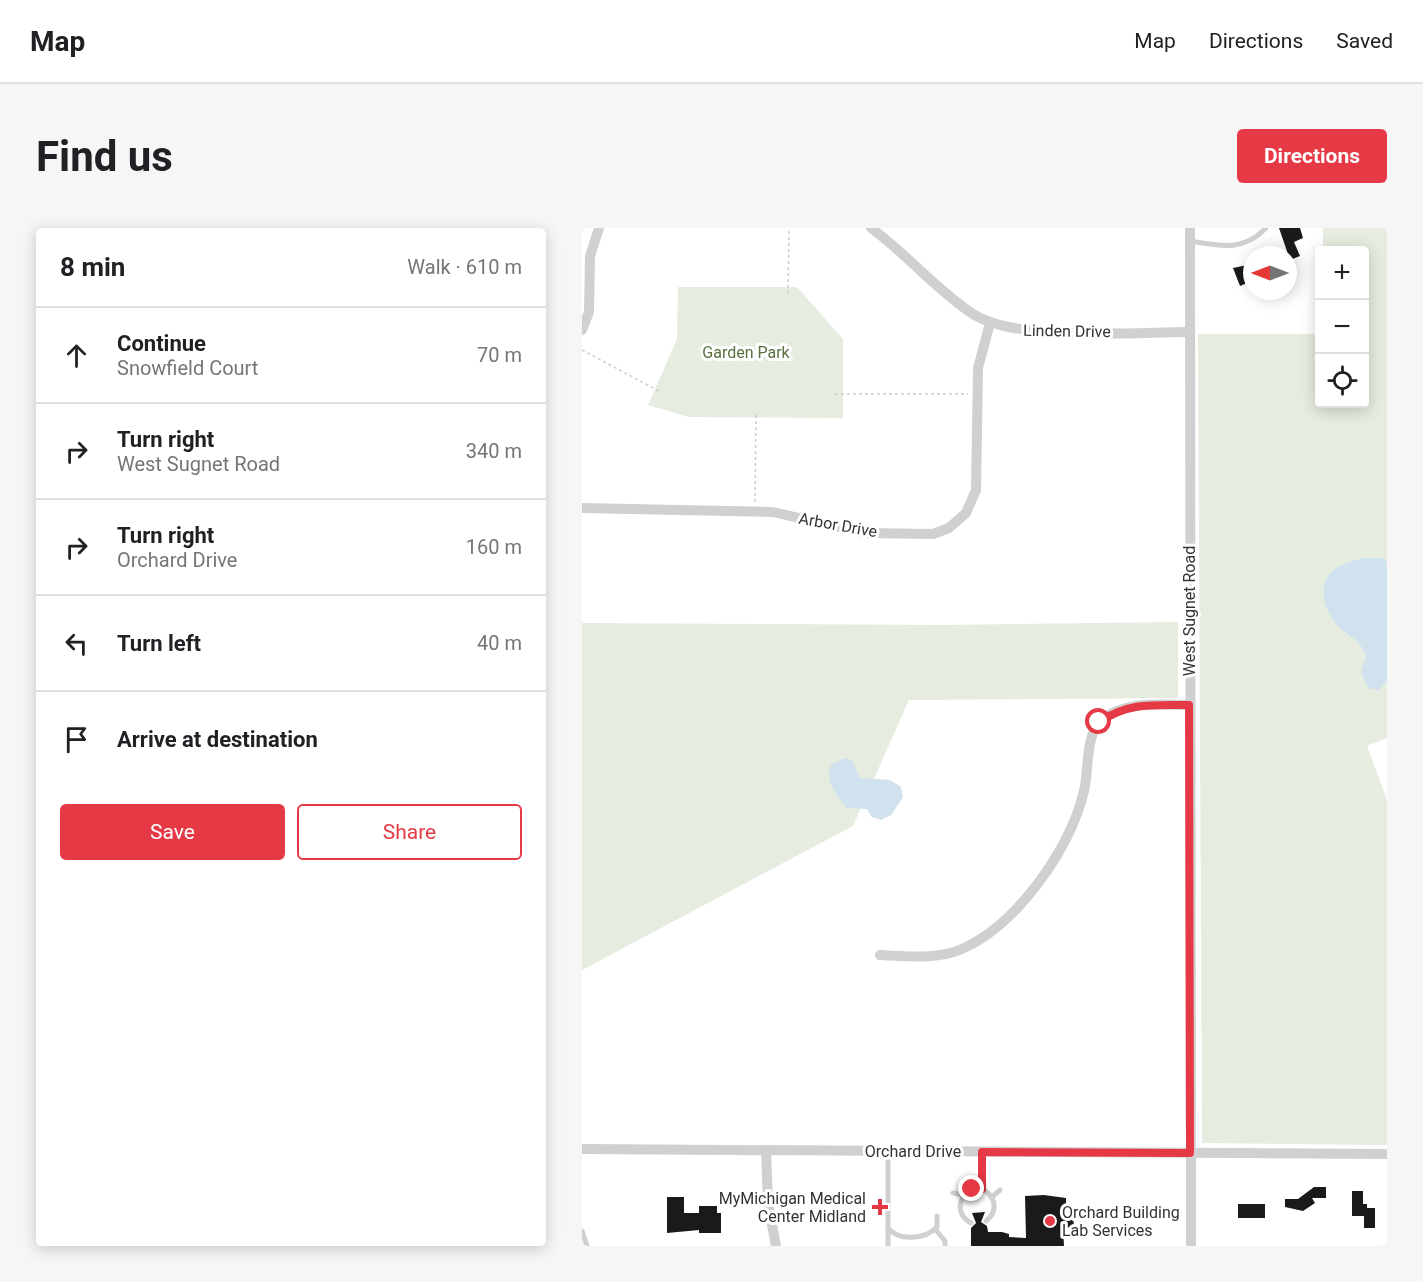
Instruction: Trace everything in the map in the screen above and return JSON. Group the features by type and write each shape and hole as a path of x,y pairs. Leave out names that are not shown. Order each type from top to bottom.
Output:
{"street":[{"path":"582,330 589,312 590,256 599,228"},
{"name":"Linden Drive","path":"871,228 945,293 990,323 1034,332 1190,332"},
{"name":"West Sugnet Road","path":"1190,228 1191,1246"},
{"name":"Arbor Drive","path":"582,508 755,512 791,516 863,533 933,534 949,528 966,513 976,490 980,357 990,323"},
{"path":"880,955 926,956 960,950 984,937 1024,898 1056,859 1084,792 1092,738 1099,722 1118,709 1149,705 1189,705"},
{"name":"Orchard Drive","path":"582,1149 1387,1154"},
{"path":"766,1150 768,1203 776,1246"}],"lane":[{"path":"1190,241 1237,247 1251,242 1266,228"},
{"path":"888,1151 888,1246"},
{"path":"982,1152 982,1189"},
{"path":"971,1223 960,1211 964,1195 972,1189 982,1189 992,1197 993,1213 986,1221"},
{"path":"992,1197 1000,1190"},
{"path":"953,1193 964,1195"},
{"path":"935,1229 937,1216"},
{"path":"888,1228 901,1237 924,1235 935,1229"},
{"path":"935,1229 945,1240 945,1246"},
{"path":"582,1231 587,1246"}],"path":[{"path":"788,294 789,228"},
{"path":"582,350 659,391"},
{"path":"835,394 978,394"},
{"path":"755,512 756,413"}],"green space":[{"path":"1323,228 1387,228 1387,738 1367,746 1387,800 1387,1145 1202,1143 1198,334 1315,334 1315,408 1369,408 1369,246 1323,246"},
{"name":"Garden Park","path":"678,287 797,287 843,339 843,418 689,417 648,405 677,339"},
{"path":"1178,622 1178,698 909,700 853,826 582,970 582,623 943,625"}],"water":[{"path":"1362,558 1383,558 1387,563 1387,680 1379,690 1368,688 1361,672 1366,655 1357,641 1333,620 1324,597 1325,581 1329,575 1335,569"},
{"path":"846,758 853,761 859,778 890,780 901,787 903,797 891,815 881,820 872,817 867,809 846,808 832,787 829,769 832,764"}],"building":[{"path":"1279,228 1300,228 1303,238 1294,242 1296,246 1285,246"},
{"path":"1243,266 1243,285 1240,286 1233,268"},
{"path":"1314,1187 1326,1187 1326,1198 1312,1198 1315,1203 1303,1211 1285,1207 1285,1199 1298,1199"},
{"path":"1352,1191 1363,1191 1363,1204 1367,1204 1367,1208 1375,1208 1375,1228 1364,1228 1364,1216 1352,1216"},
{"name":"Orchard Building Lab Services","path":"1044,1195 1066,1198 1066,1215 1073,1215 1074,1227 1063,1228 1064,1246 971,1246 971,1228 976,1223 972,1213 985,1212 981,1222 987,1226 988,1232 1002,1232 1009,1234 1009,1237 1026,1238 1025,1196"},
{"path":"667,1197 684,1197 684,1213 699,1213 699,1206 717,1206 717,1213 721,1213 721,1233 699,1233 699,1230 667,1233"},
{"path":"1238,1204 1265,1204 1265,1218 1238,1218"}],"place":[{"name":"MyMichigan Medical Center Midland","path":"880,1207"},
{"name":"Orchard Building Lab Services","path":"1050,1221"}],"route":[{"path":"972,1189 982,1189 982,1152 1190,1153 1189,705 1149,705 1118,709 1099,722"}]}
